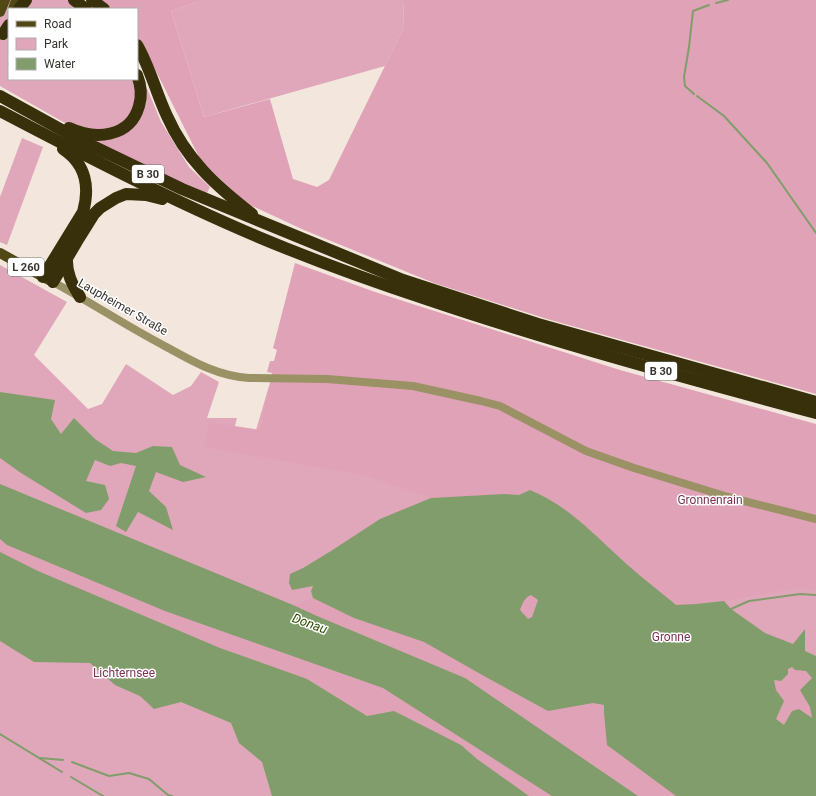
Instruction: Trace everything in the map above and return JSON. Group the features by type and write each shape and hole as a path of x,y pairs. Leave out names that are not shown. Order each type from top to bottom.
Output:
{"highway":[{"path":"20,8 26,0"},
{"path":"74,0 85,8"},
{"path":"92,0 103,8"},
{"path":"138,47 144,58 166,115 182,145 198,167 234,200 262,222"},
{"path":"37,118 55,122 77,131 96,135 117,132 128,124 136,114 141,98 138,78"},
{"name":"B 30","path":"0,96 37,118 107,154 182,189 403,280 538,324 816,402"},
{"name":"B 30","path":"0,112 188,206 318,261 500,324 632,363 816,413"},
{"path":"46,135 53,143 65,150 74,158 80,166 87,188 83,212 48,279"},
{"path":"48,279 67,257 94,214 100,208 116,198 126,194 146,195 188,206"},
{"path":"67,257 66,268 80,297"}],"main road":[{"path":"0,12 5,0"},
{"path":"4,33 8,21"},
{"name":"Laupheimer Straße","path":"0,253 48,279"}],"street":[{"name":"Laupheimer Straße","path":"48,279 142,334 220,374 236,377 327,379 413,386 481,401 500,406 586,451 634,468 728,497 816,519"}],"green space":[{"path":"0,0 80,0 91,8 8,8 8,80 138,80 138,66 161,122 189,167 210,187 206,195 97,143 0,86"},
{"path":"98,0 197,0 197,2 171,11 204,117 270,99 293,179 317,187 329,180 404,27 403,0 816,0 816,394 547,319 434,283 304,230 246,203 201,161 153,65 138,43 138,8 110,8"},
{"path":"197,0 403,0 404,27 385,66 204,117 171,11 197,2"},
{"path":"22,138 43,147 7,245 0,242 0,197"},
{"name":"Gronnenrain","path":"295,263 375,292 620,370 816,424 816,590 797,588 724,601 676,605 633,570 578,520 555,503 530,490 519,495 504,494 431,498 363,475 204,447 209,422 260,430 272,373 267,372 270,361 274,361 277,350 273,348"},
{"path":"0,265 67,302 34,355 88,409 102,404 126,364 173,395 191,386 201,372 219,382 207,418 237,418 233,434 253,440 269,386 444,400 816,526 816,796 0,796"},
{"path":"0,539 7,545 165,611 383,688 552,796 529,796 477,759 461,745 394,711 368,716 307,679 220,648 38,571 0,552"},
{"path":"531,595 538,600 531,617 528,619 520,610 525,599"},
{"path":"313,598 354,618 424,642 548,711 593,703 604,705 607,745 676,796 638,796 465,678 293,605"},
{"path":"792,666 795,670 806,671 813,678 800,690 810,707 812,719 792,711 784,725 776,719 784,701 776,690 774,680 781,681 788,668"}],"water":[{"path":"0,392 55,400 51,419 61,434 74,418 95,439 113,451 136,453 153,446 172,447 180,465 206,477 183,482 156,472 149,491 166,507 173,530 138,512 126,532 116,526 136,466 121,463 110,466 95,460 86,481 105,485 109,499 101,510 86,513 21,473 0,458"},
{"name":"Donau","path":"0,484 465,678 638,796 552,796 383,688 165,611 7,545 0,539"},
{"name":"Gronne","path":"530,490 555,503 578,520 633,570 676,605 724,601 731,609 765,633 793,644 805,629 805,651 816,656 816,796 676,796 607,745 604,705 593,703 548,711 424,642 354,618 313,598 311,591 313,586 292,590 289,583 290,574 331,551 380,519 431,498 504,494 519,495","holes":["531,595 538,600 532,617 528,619 520,610 525,599","792,667 795,670 806,671 812,678 800,690 810,707 812,718 799,709 792,711 784,725 776,719 784,701 776,690 774,680 781,681 788,674 788,669"]},
{"name":"Lichternsee","path":"0,552 38,571 220,648 307,679 367,716 394,711 461,745 477,759 529,796 272,796 262,762 239,743 231,723 181,702 154,709 140,696 115,685 90,663 34,662 0,641"}],"waterway":[{"path":"716,3 728,0"},
{"path":"694,94 685,86 684,77 693,11 709,5"},
{"path":"697,96 724,116 767,163 816,233"},
{"path":"731,609 749,601 800,594 816,595"},
{"path":"0,734 62,772"},
{"path":"40,758 63,760"},
{"path":"72,762 109,776 129,773 149,779 168,795 172,796"},
{"path":"71,777 103,796"}]}
